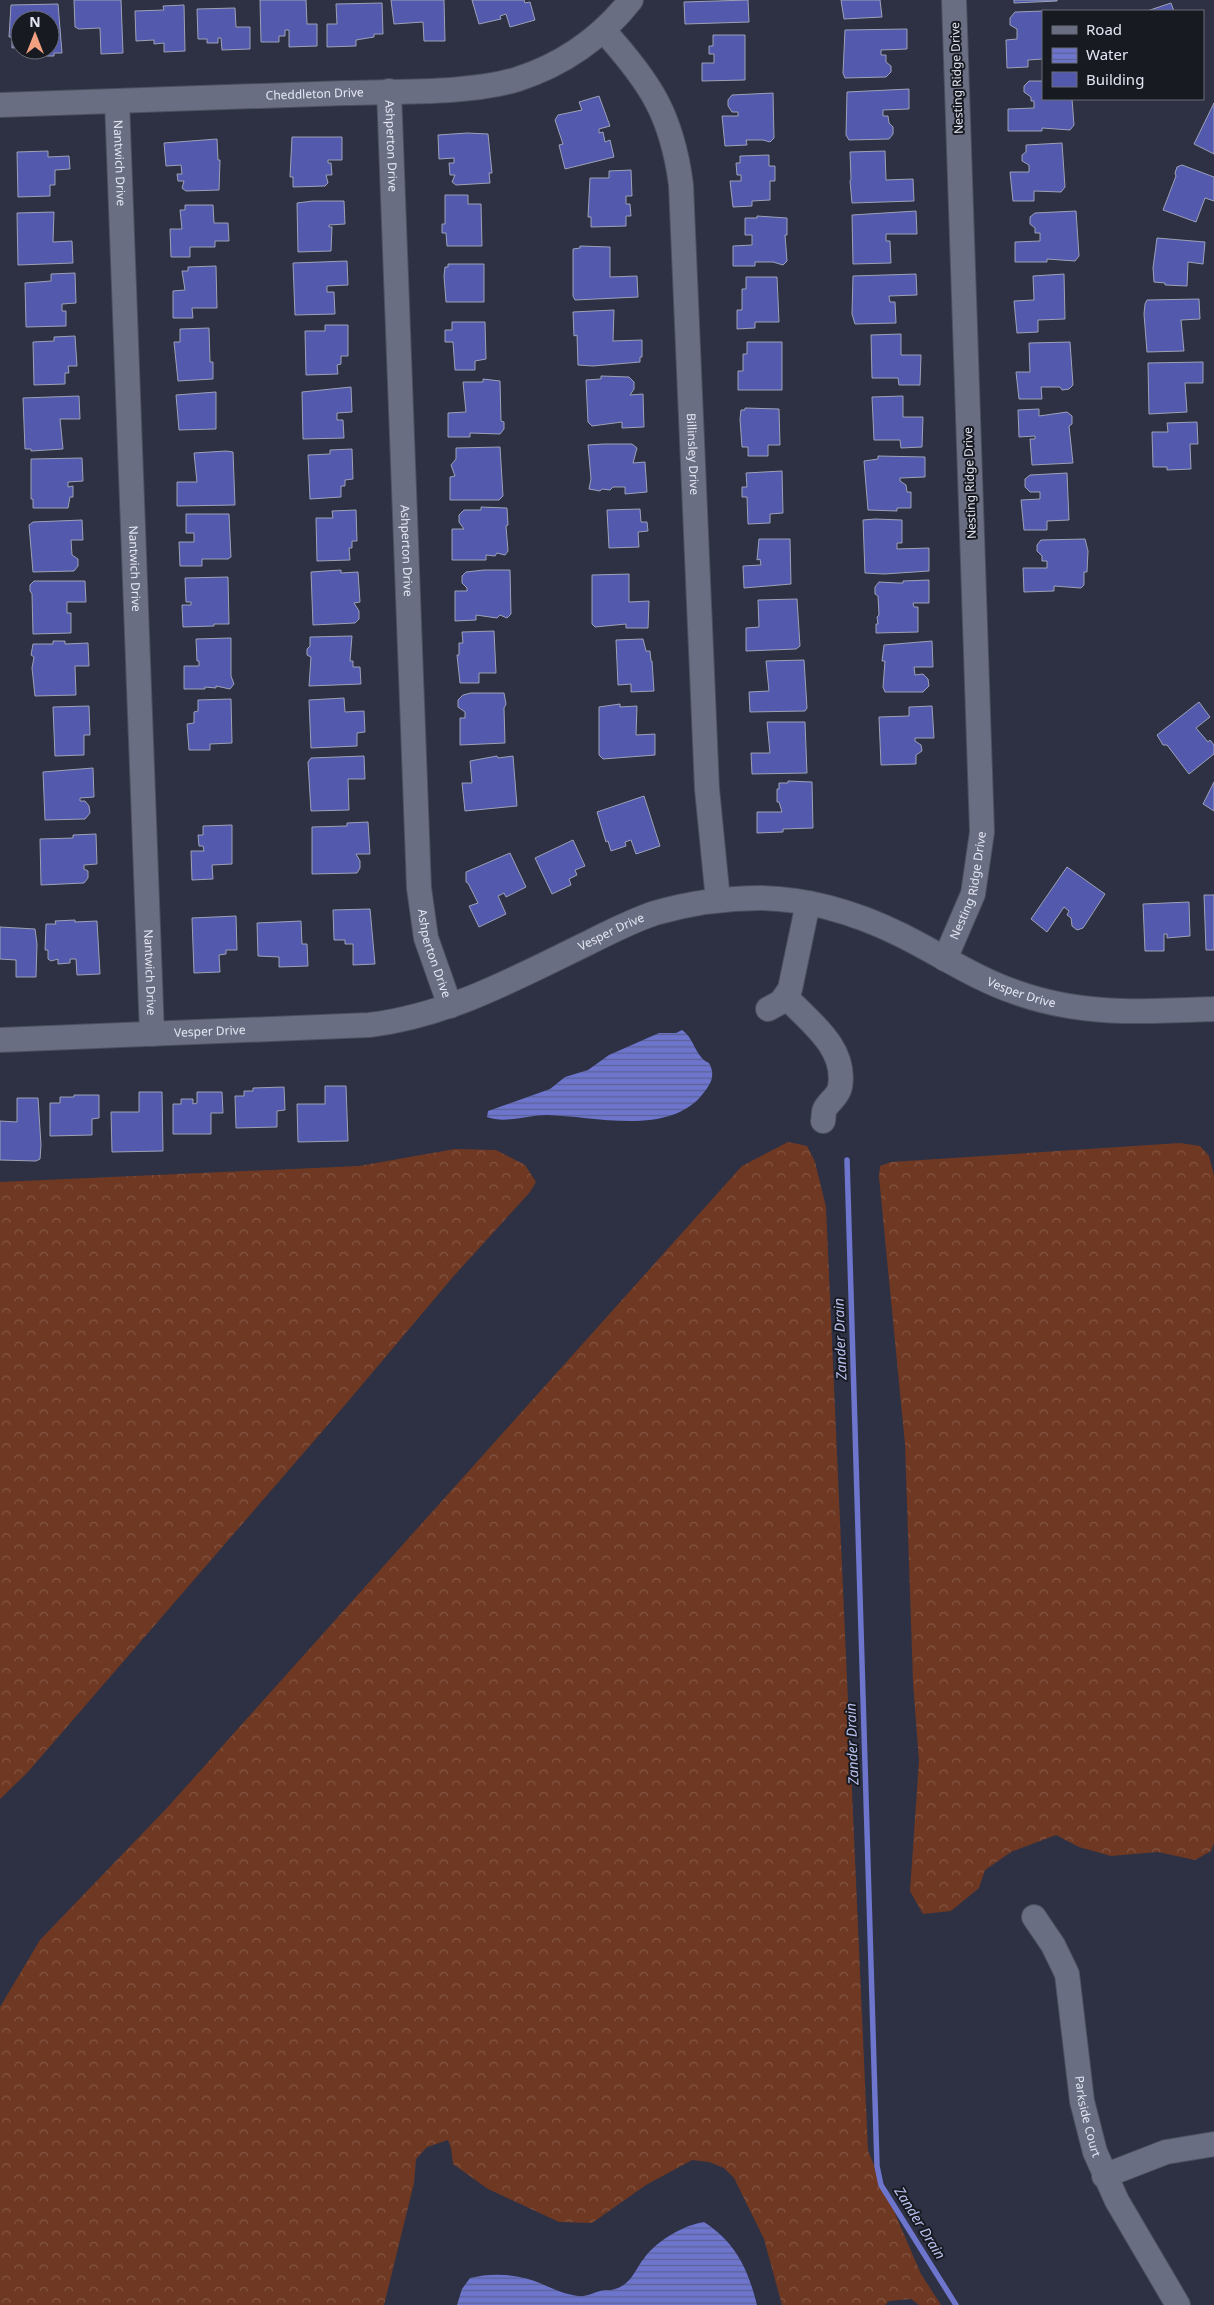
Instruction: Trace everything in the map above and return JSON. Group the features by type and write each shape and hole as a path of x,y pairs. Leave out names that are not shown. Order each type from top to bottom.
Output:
{"street":[{"name":"Cheddleton Drive","path":"0,105 469,88 516,80 556,63 586,45 604,31 631,0"},
{"name":"Nesting Ridge Drive","path":"944,959 973,894 982,832 954,0"},
{"name":"Billinsley Drive","path":"604,31 645,79 665,116 679,166 684,202 707,789 718,900"},
{"name":"Ashperton Drive","path":"389,91 419,888 426,938 450,1006"},
{"name":"Nantwich Drive","path":"117,101 152,1034"},
{"name":"Vesper Drive","path":"0,1040 369,1025 405,1020 450,1006 496,987 629,923 676,908 718,900 764,898 808,903 857,916 878,924 992,984 1042,1001 1071,1008 1133,1012 1214,1009"},
{"path":"808,903 777,1003 830,1043 840,1068 840,1088 825,1109 824,1121"},
{"name":"Parkside Court","path":"1034,1917 1052,1945 1067,1974 1082,2101 1087,2126 1104,2176 1178,2305"},
{"path":"1104,2176 1166,2152 1214,2144"}],"green space":[{"path":"788,1142 807,1146 815,1162 826,1207 868,2151 921,2274 941,2305 919,2305 911,2299 889,2301 885,2305 782,2305 764,2239 734,2178 724,2168 709,2162 692,2160 646,2185 592,2223 559,2222 488,2189 453,2164 448,2140 427,2147 416,2159 414,2183 384,2305 0,2305 0,2007 40,1940 166,1809 742,1166"},
{"path":"1180,1143 1200,1146 1209,1156 1214,1175 1214,1843 1211,1851 1195,1860 1158,1852 1111,1856 1079,1847 1056,1835 1011,1852 985,1870 979,1888 951,1911 923,1914 910,1891 919,1761 913,1682 905,1444 879,1177 880,1166 891,1162"},
{"path":"455,1149 496,1150 525,1165 536,1182 530,1192 452,1278 345,1405 27,1773 0,1799 0,1182 359,1166"}],"water":[{"path":"682,1030 690,1038 701,1057 709,1063 712,1078 705,1091 691,1106 673,1115 653,1120 632,1121 547,1115 502,1120 487,1117 488,1111 550,1089 565,1077 588,1070 609,1055 659,1033 676,1033"},
{"path":"704,2222 725,2239 739,2258 745,2268 757,2305 457,2305 462,2289 470,2278 488,2275 525,2278 563,2293 578,2296 621,2287 629,2280 650,2251 664,2239 688,2226"}],"building":[{"path":"74,0 121,0 123,53 101,54 100,28 79,29 75,27"},
{"path":"260,0 306,0 307,24 317,24 317,46 289,47 289,30 285,30 285,36 279,36 279,42 261,42"},
{"path":"391,0 444,0 445,41 424,41 423,22 394,24"},
{"path":"472,0 524,0 525,3 530,2 535,20 510,27 506,14 500,16 501,19 479,24"},
{"path":"748,0 749,22 685,24 684,2"},
{"path":"841,0 880,0 882,17 844,19"},
{"path":"1014,0 1057,0 1057,1 1014,3"},
{"path":"382,3 383,34 374,34 374,37 356,40 356,46 327,47 327,24 337,24 336,4"},
{"path":"1171,3 1174,10 1150,10"},
{"path":"58,4 58,10 11,10 11,5"},
{"path":"184,5 185,51 164,52 164,43 154,44 154,40 136,41 135,11 164,10 163,6"},
{"path":"235,8 236,27 250,27 250,49 222,50 221,38 218,38 218,43 207,43 207,39 198,39 197,9"},
{"path":"1042,11 1042,59 1028,60 1028,67 1007,68 1006,40 1017,39 1017,29 1010,25 1010,18 1015,12"},
{"path":"60,28 62,53 60,53"},
{"path":"907,29 907,49 881,50 881,55 886,55 886,62 891,66 891,72 886,77 845,78 843,73 845,30"},
{"path":"713,35 745,35 745,80 702,81 702,63 714,63 714,54 709,54 709,46 713,46"},
{"path":"1029,81 1042,81 1042,100 1072,100 1074,125 1070,130 1042,128 1042,131 1008,131 1008,109 1034,108 1034,101 1031,101 1031,97 1024,92 1024,86"},
{"path":"909,89 909,109 883,110 883,116 888,116 889,123 893,127 893,134 889,139 849,140 846,135 847,92"},
{"path":"773,93 774,138 770,142 746,140 747,145 725,146 722,116 738,116 738,112 732,112 728,106 728,100 732,95"},
{"path":"599,96 610,126 599,129 599,133 603,132 605,142 610,140 614,157 565,169 559,145 563,144 555,120 558,115 582,110 579,102"},
{"path":"1214,103 1214,154 1194,144"},
{"path":"488,134 492,173 489,173 490,183 456,185 452,182 455,175 450,175 449,163 454,163 454,158 439,159 438,135"},
{"path":"292,137 342,137 342,160 328,160 328,163 331,163 332,175 326,175 328,183 325,186 293,187 293,177 290,177"},
{"path":"217,139 218,160 220,160 219,190 186,191 182,188 184,181 178,181 177,174 182,174 181,165 166,166 164,143"},
{"path":"1062,143 1065,187 1061,192 1034,191 1034,201 1013,201 1010,172 1029,172 1029,165 1022,161 1022,155 1026,152 1026,145"},
{"path":"48,151 48,157 69,156 70,169 55,170 55,185 50,185 50,196 18,197 17,152"},
{"path":"885,151 886,180 913,179 914,201 852,203 850,152"},
{"path":"769,155 769,166 775,166 775,181 770,181 770,200 752,201 752,206 733,207 730,181 741,181 741,175 737,175 736,163 740,163 740,156"},
{"path":"1182,165 1214,177 1214,201 1205,198 1196,222 1163,210 1176,176 1177,167"},
{"path":"631,170 632,196 626,196 626,204 630,204 631,216 626,216 626,226 591,227 591,217 588,217 590,178 609,178 609,171"},
{"path":"445,195 468,195 468,204 481,204 482,246 447,246 446,233 442,233 442,224 445,224"},
{"path":"344,201 345,224 329,225 329,227 332,227 331,251 298,252 297,203"},
{"path":"185,205 213,205 214,223 228,223 229,241 215,241 215,247 190,247 190,257 171,257 170,229 182,229 180,210 185,210"},
{"path":"916,211 917,234 886,234 886,241 890,241 891,263 853,264 852,215"},
{"path":"1076,211 1079,256 1075,261 1047,259 1047,262 1015,262 1015,242 1040,241 1040,233 1035,233 1035,228 1030,224 1030,217 1035,213"},
{"path":"54,212 53,242 72,241 73,263 18,265 17,213"},
{"path":"757,216 787,218 787,235 785,235 787,261 783,265 773,262 755,262 755,266 733,266 733,246 752,245 752,235 745,235 745,218 757,218"},
{"path":"1157,238 1205,242 1203,264 1188,262 1187,286 1165,285 1165,283 1154,282 1153,268"},
{"path":"580,246 610,247 610,277 637,276 638,297 575,300 573,296 573,249 580,248"},
{"path":"347,261 348,285 327,286 327,292 334,292 335,314 295,315 293,263"},
{"path":"448,264 484,264 484,302 446,302 444,276 445,267 448,267"},
{"path":"216,266 217,308 192,308 193,318 173,318 173,291 185,290 182,271 188,271 188,267"},
{"path":"75,273 76,303 62,304 62,311 66,311 66,326 26,327 25,283 51,281 51,274"},
{"path":"916,274 917,295 889,296 890,302 895,302 896,323 855,324 852,314 853,276"},
{"path":"1064,274 1065,319 1038,320 1038,332 1017,333 1014,301 1034,300 1033,276"},
{"path":"746,277 777,277 779,322 755,322 755,328 737,329 737,310 742,310 742,289 746,289"},
{"path":"1199,299 1200,319 1181,320 1184,351 1147,352 1144,314 1147,300"},
{"path":"614,310 613,341 642,340 642,357 640,357 640,362 593,366 578,365 577,335 574,336 573,312"},
{"path":"452,322 485,322 486,359 475,361 475,370 455,370 453,342 445,342 445,330 452,330"},
{"path":"325,325 348,325 348,356 341,356 341,364 337,365 338,374 306,375 305,331 325,331"},
{"path":"209,328 210,362 213,362 213,379 178,381 174,342 180,342 180,329"},
{"path":"901,334 901,355 921,355 920,385 899,385 898,378 872,378 871,335"},
{"path":"75,336 77,366 68,366 69,373 65,373 65,384 34,385 33,342 54,341 54,337"},
{"path":"747,342 782,342 782,390 738,390 738,371 743,371 743,354 747,354"},
{"path":"1070,342 1073,385 1069,389 1062,390 1060,387 1041,387 1042,399 1019,399 1016,372 1030,372 1029,343"},
{"path":"1203,362 1203,383 1185,383 1187,412 1149,414 1148,363"},
{"path":"601,376 629,377 634,382 634,389 630,395 643,394 644,427 622,428 622,422 592,426 588,422 586,380 601,379"},
{"path":"483,379 500,381 501,421 504,422 504,429 500,434 470,433 470,437 448,437 448,413 466,412 463,382 483,382"},
{"path":"351,387 352,412 337,413 337,420 343,420 344,438 303,439 302,392"},
{"path":"216,392 216,429 179,430 176,395"},
{"path":"79,396 80,419 60,419 63,449 31,451 31,449 25,449 23,398"},
{"path":"903,396 903,417 923,417 922,447 901,448 900,440 874,440 872,397"},
{"path":"745,408 779,409 780,445 768,445 768,456 748,456 748,447 742,447 740,419 741,410 745,410"},
{"path":"1039,409 1039,416 1067,412 1072,416 1072,424 1069,426 1073,463 1032,465 1030,439 1035,439 1035,436 1019,437 1018,410"},
{"path":"1197,422 1198,444 1190,444 1191,469 1167,470 1167,467 1153,467 1152,432 1168,432 1167,423"},
{"path":"632,444 637,448 633,463 645,462 647,492 625,494 625,487 613,487 610,490 602,489 600,491 589,489 591,479 588,445"},
{"path":"500,447 503,496 499,500 450,500 450,477 455,476 451,465 456,459 456,448"},
{"path":"352,449 353,479 345,480 345,486 341,486 341,497 310,499 308,455 330,454 330,450"},
{"path":"233,452 235,505 177,506 177,482 197,482 194,453"},
{"path":"878,456 925,457 925,477 900,478 900,481 906,485 907,492 911,492 911,508 897,508 897,511 868,510 864,461 878,459"},
{"path":"82,458 83,481 68,482 68,487 73,486 73,497 70,497 68,508 33,508 33,499 31,499 31,459"},
{"path":"782,471 783,513 770,514 770,523 748,524 747,497 742,497 742,487 747,487 746,473"},
{"path":"1067,473 1069,520 1047,521 1047,530 1024,530 1021,500 1040,499 1040,492 1030,492 1025,487 1025,479 1030,475"},
{"path":"481,507 507,508 508,551 505,555 497,553 495,556 486,555 486,560 452,560 452,529 464,529 459,522 459,515 464,510 481,510"},
{"path":"640,509 641,522 647,522 648,531 638,532 639,547 609,548 607,510"},
{"path":"356,510 357,541 352,541 352,548 349,548 350,560 317,561 316,518 333,518 332,511"},
{"path":"186,514 229,514 231,557 228,559 202,559 202,566 180,566 179,542 194,542 194,533 186,533"},
{"path":"82,520 83,540 71,540 72,555 78,559 78,566 74,571 33,572 29,525 33,522"},
{"path":"863,520 902,520 902,543 897,543 897,549 929,548 929,571 884,574 865,573"},
{"path":"759,539 790,539 791,584 744,588 743,566 761,565 760,559 757,560"},
{"path":"1085,539 1088,551 1087,572 1084,572 1084,585 1081,588 1054,586 1054,591 1024,592 1023,568 1047,568 1047,561 1042,561 1042,556 1037,551 1037,545 1041,540"},
{"path":"341,570 341,573 358,572 360,602 354,603 359,611 359,619 355,623 313,625 311,572"},
{"path":"510,570 511,614 507,618 500,615 497,618 476,615 476,620 455,621 455,591 467,591 467,588 462,583 462,576 466,572"},
{"path":"629,574 629,602 649,601 648,628 626,628 626,624 595,627 592,624 592,575"},
{"path":"228,577 229,624 183,627 182,605 191,605 191,602 186,602 185,578"},
{"path":"929,580 929,603 913,603 914,607 918,607 918,632 876,633 877,617 879,615 878,596 875,594 875,587 879,582 903,583 903,581"},
{"path":"34,581 85,581 86,602 67,602 67,613 71,613 71,633 33,634 30,585"},
{"path":"797,599 800,646 796,649 746,651 746,628 759,627 758,600"},
{"path":"494,631 496,673 479,673 479,683 460,683 457,655 459,655 459,643 463,643 462,632"},
{"path":"352,636 350,661 353,661 353,667 360,667 361,684 309,686 311,657 307,655 307,649 310,646 310,637"},
{"path":"231,638 231,676 234,684 230,689 216,686 216,688 184,689 184,666 199,666 196,639"},
{"path":"643,639 646,651 650,651 654,691 631,692 631,684 618,685 616,640"},
{"path":"53,641 65,641 65,644 88,643 89,666 75,666 76,695 35,696 32,668 34,657 31,655 33,644 53,644"},
{"path":"932,641 933,667 914,667 915,675 923,674 928,679 929,686 923,692 885,692 883,687 885,661 882,661 884,645"},
{"path":"804,660 807,708 805,711 750,712 749,692 769,691 766,661"},
{"path":"471,693 504,693 506,704 504,708 505,743 460,745 460,718 465,718 465,712 458,707 458,700 463,695"},
{"path":"344,698 345,712 364,711 365,732 357,733 357,746 311,748 309,700"},
{"path":"231,699 232,743 210,744 210,750 189,750 187,724 194,723 194,712 198,711 198,700"},
{"path":"1199,702 1210,717 1196,728 1208,742 1210,740 1214,745 1214,754 1189,774 1167,745 1163,745 1157,735"},
{"path":"620,704 620,707 637,706 636,735 655,734 655,755 603,759 599,755 599,707"},
{"path":"89,706 90,735 84,735 84,755 55,756 53,707"},
{"path":"932,706 934,738 915,738 915,741 921,745 922,751 916,755 916,764 881,765 879,717 909,716 909,707"},
{"path":"767,722 805,722 807,773 752,774 751,753 770,753"},
{"path":"364,756 365,779 348,779 349,810 311,811 308,762 311,758"},
{"path":"497,756 498,758 513,756 517,806 465,811 462,783 472,783 470,761"},
{"path":"93,768 94,797 80,798 80,801 85,801 89,806 90,813 85,819 45,820 43,772"},
{"path":"788,781 812,782 813,828 783,829 783,832 757,833 757,812 782,812 779,802 777,802 777,789 779,789 779,783 788,783"},
{"path":"1214,782 1214,811 1203,804"},
{"path":"644,796 660,846 636,854 631,840 625,842 626,846 611,851 608,841 606,842 597,812"},
{"path":"368,822 370,854 356,854 360,861 360,868 357,873 312,874 312,827 347,826 347,823"},
{"path":"232,825 232,864 212,865 213,879 192,880 191,851 204,851 203,846 199,846 198,835 203,835 203,826"},
{"path":"96,834 97,864 84,865 84,869 88,871 88,878 84,883 41,885 40,839 73,838 73,835"},
{"path":"573,840 585,866 575,870 577,875 569,879 571,885 552,894 535,858"},
{"path":"510,853 526,887 506,897 504,893 498,896 506,914 479,927 469,906 478,903 466,882 466,872"},
{"path":"1067,867 1105,894 1083,928 1077,930 1072,926 1071,918 1067,915 1069,911 1064,907 1047,932 1031,919"},
{"path":"1204,895 1214,895 1214,950 1206,950"},
{"path":"1189,902 1190,936 1167,938 1167,934 1164,934 1164,951 1145,951 1143,904"},
{"path":"370,909 375,964 353,965 353,944 345,944 345,940 334,940 333,910"},
{"path":"236,916 237,950 226,950 226,954 219,955 220,972 194,973 192,918"},
{"path":"75,920 75,922 97,921 100,974 77,975 76,959 70,959 70,963 58,964 58,959 51,961 48,959 48,950 45,950 46,924 56,924 55,921"},
{"path":"301,921 302,944 307,944 308,966 279,967 279,957 258,956 257,923"},
{"path":"0,927 35,929 37,944 36,977 16,977 16,960 0,959"},
{"path":"325,1086 346,1086 348,1141 298,1142 297,1104 325,1104"},
{"path":"284,1087 285,1110 277,1111 277,1127 236,1128 235,1096 244,1096 244,1091 253,1091 253,1088"},
{"path":"139,1092 162,1092 163,1151 112,1152 111,1112 139,1112"},
{"path":"197,1092 222,1092 223,1113 211,1113 211,1134 173,1134 173,1104 181,1104 181,1099 193,1099 193,1104 197,1103"},
{"path":"74,1095 99,1095 99,1118 92,1119 92,1135 50,1136 50,1103 60,1103 60,1097 74,1097"},
{"path":"17,1098 38,1098 41,1145 40,1159 36,1161 0,1160 0,1121 17,1122"}],"waterway":[{"name":"Zander Drain","path":"847,1160 877,2166 881,2185 956,2305"}]}
